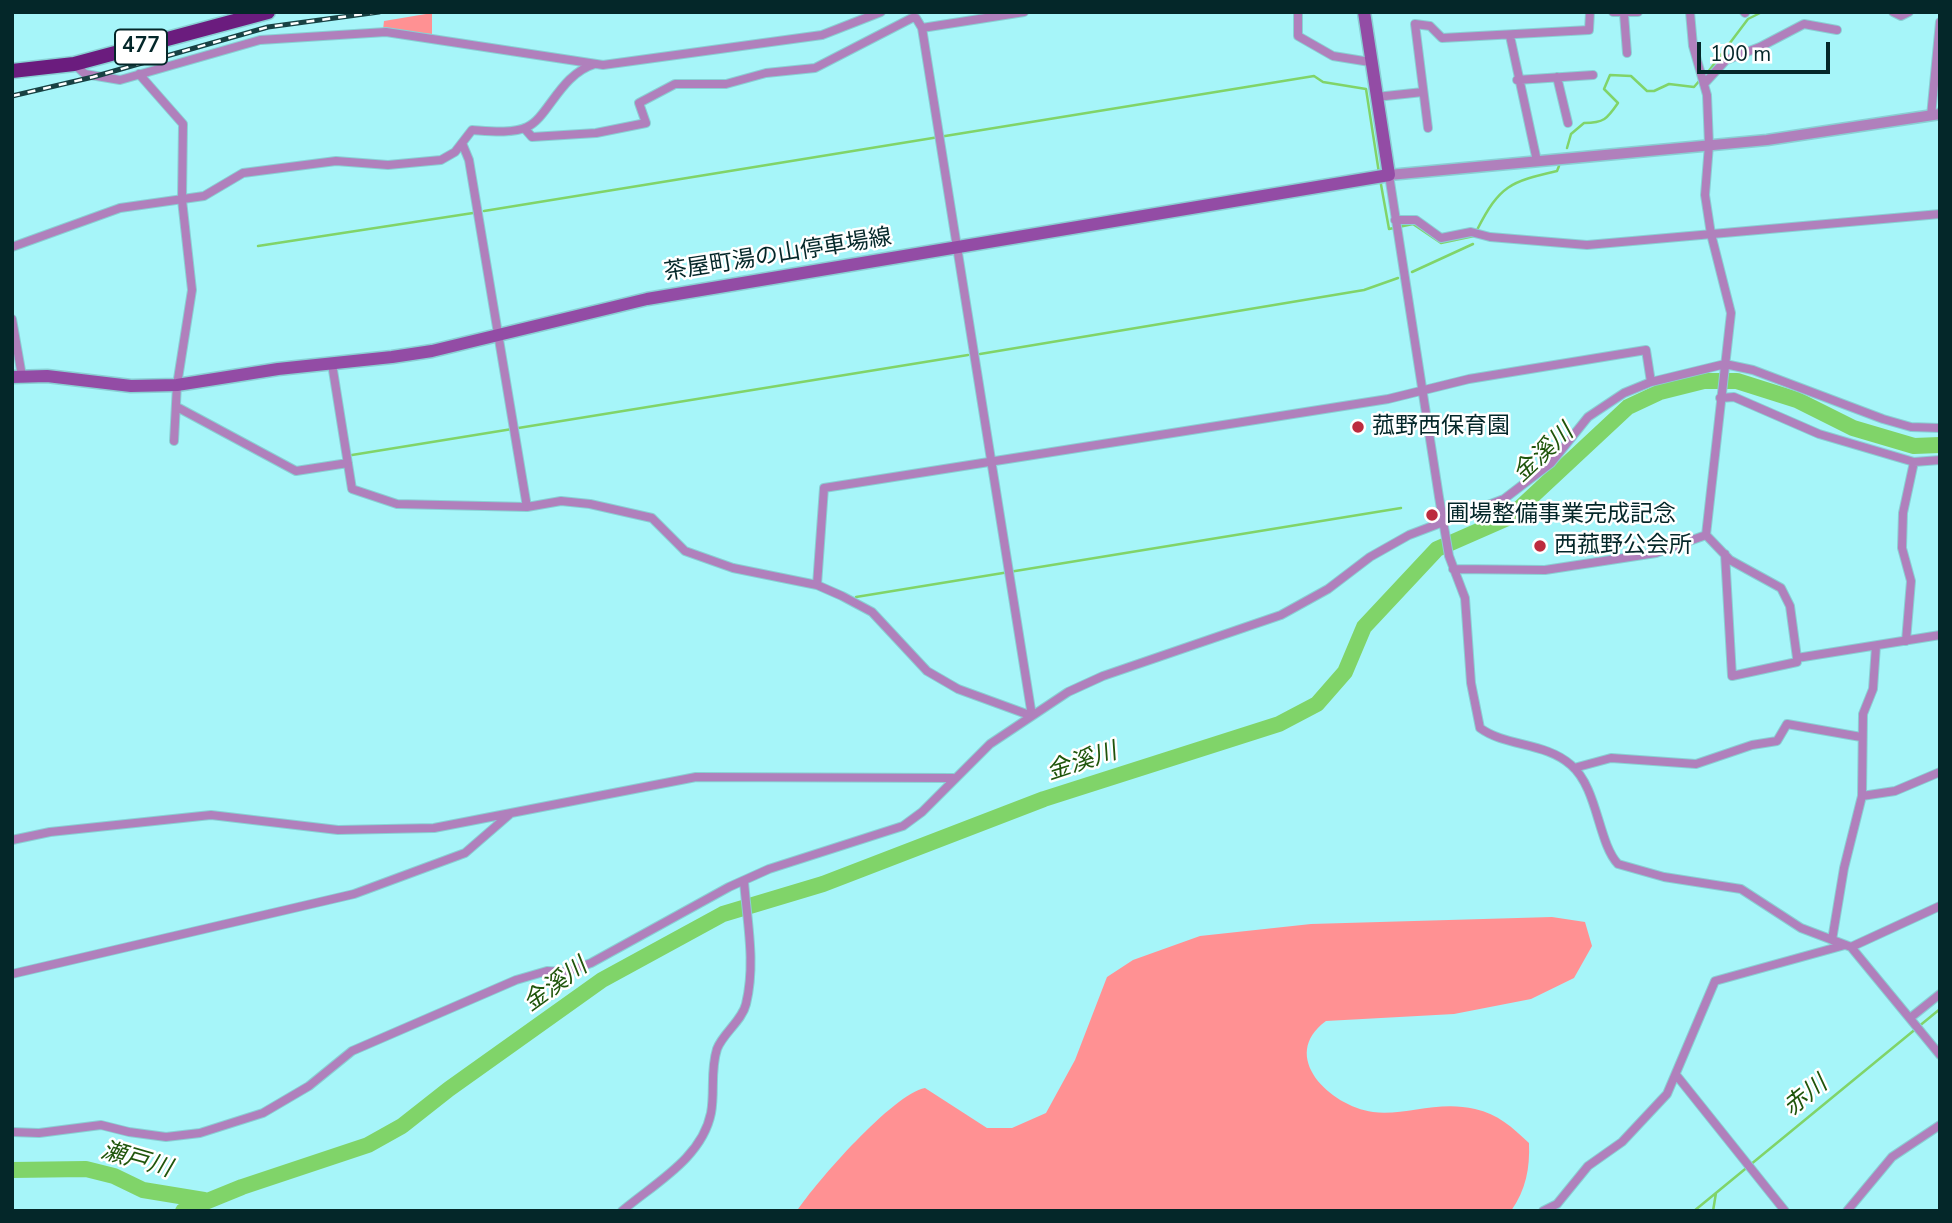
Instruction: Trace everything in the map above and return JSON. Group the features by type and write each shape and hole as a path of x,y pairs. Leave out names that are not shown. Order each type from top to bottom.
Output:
{"highway":[{"name":"477","path":"12,72 74,64 268,12"}],"main road":[{"path":"1364,12 1376,97 1383,176"},
{"name":"茶屋町湯の山停車場線","path":"17,377 131,386 177,385 432,351 647,299 1383,176"}],"street":[{"path":"74,64 85,74 108,79 139,74 260,40 353,33 400,34 594,64 671,57 822,35 881,12"},
{"path":"922,28 1024,12"},
{"path":"1298,12 1298,36 1333,56 1370,62"},
{"path":"1428,128 1415,24 1430,26 1442,38 1510,36 1589,30 1590,12"},
{"path":"1613,12 1638,12"},
{"path":"1690,12 1693,46 1704,83 1709,145 1705,195 1711,234 1731,313 1706,535"},
{"path":"1893,12 1901,16 1909,12"},
{"path":"1623,14 1626,53"},
{"path":"525,129 532,137 561,137 646,123 639,103 675,84 726,85 766,72 815,68 916,18 922,28 1032,716"},
{"path":"1940,22 1935,115 1767,140 1383,176 1395,221 1453,567 1465,598 1471,683 1480,728 1495,737 1548,751 1574,768 1595,804 1618,863 1671,879 1710,882 1741,889 1801,928 1848,946 1940,1055"},
{"path":"1704,83 1726,60 1760,47 1804,23 1837,30"},
{"path":"1510,36 1517,80 1537,161"},
{"path":"12,247 120,208 204,196 243,173 276,172 336,161 388,165 442,160 455,152 472,130 525,129 536,121 570,79 594,64"},
{"path":"139,74 183,124 182,200 192,290 177,385 174,441"},
{"path":"1517,80 1593,75"},
{"path":"1557,78 1568,123"},
{"path":"1376,97 1423,92"},
{"path":"462,143 469,160 527,507"},
{"path":"1395,221 1416,220 1441,239 1471,232 1587,245 1940,214"},
{"path":"12,319 17,377"},
{"path":"817,585 824,488 1388,398 1423,388 1646,350 1651,382"},
{"path":"332,364 352,489 397,504 527,507 561,501 590,504 652,518 685,551 733,569 817,585 872,612 927,671 958,689 1032,716"},
{"path":"12,1132 38,1133 101,1125 129,1132 175,1137 247,1119 309,1086 352,1051 516,980 547,971 566,972 591,963 769,869 903,826 922,812 953,778 990,744 1032,716 1096,679 1294,609 1387,547 1504,499 1551,463 1588,418 1624,393 1651,382 1724,367 1753,370 1883,419 1911,427 1940,428"},
{"path":"1721,397 1734,397 1819,434 1914,462 1940,460"},
{"path":"177,407 296,471 348,463"},
{"path":"1906,642 1911,581 1902,548 1903,513 1914,462"},
{"path":"1706,535 1725,554 1781,588 1790,606 1797,662 1732,676 1725,554"},
{"path":"1453,567 1545,570 1656,553 1706,535"},
{"path":"1797,658 1940,635"},
{"path":"1832,940 1844,868 1861,796 1861,737 1864,708 1873,690 1876,674 1876,646"},
{"path":"1574,768 1611,758 1696,764 1752,745 1777,741 1787,724 1861,737"},
{"path":"1861,796 1895,792 1940,772"},
{"path":"12,840 50,832 211,815 285,826 386,831 433,828 696,776 953,778"},
{"path":"12,974 355,894 466,853 510,814"},
{"path":"622,1211 681,1163 703,1136 712,1109 712,1076 719,1045 746,1005 751,938 744,883"},
{"path":"1543,1211 1557,1204 1588,1166 1622,1142 1667,1094 1677,1076 1715,981 1848,946 1940,906"},
{"path":"1912,1020 1940,994"},
{"path":"1677,1076 1786,1211"},
{"path":"1847,1211 1892,1157 1940,1125"}],"shaded area":[{"path":"432,13 432,34 383,30 384,21"},
{"path":"1552,917 1585,922 1592,946 1574,978 1531,999 1454,1014 1326,1021 1312,1035 1307,1049 1308,1064 1315,1077 1327,1090 1357,1108 1385,1113 1461,1107 1491,1114 1511,1127 1529,1143 1529,1152 1524,1187 1511,1211 797,1211 837,1161 875,1122 911,1094 925,1088 987,1128 1012,1128 1046,1113 1075,1060 1107,977 1133,960 1200,936 1311,924"}],"waterway":[{"path":"1705,76 1748,19 1762,12"},
{"path":"1567,148 1571,134 1584,123 1604,119 1618,103 1604,89 1610,75 1631,76 1647,91 1654,91 1669,84 1694,87 1700,80"},
{"path":"484,211 1314,76 1323,82 1366,89 1379,173"},
{"path":"1477,230 1500,194 1517,183 1557,171 1559,166"},
{"path":"1380,179 1389,229 1413,224 1441,243 1474,236"},
{"path":"258,246 473,213"},
{"path":"1412,272 1473,244"},
{"path":"980,354 1364,290 1398,278"},
{"path":"352,455 968,355"},
{"name":"金溪川","path":"183,1211 242,1187 368,1145 402,1126 449,1089 602,980 723,914 823,884 1044,799 1279,724 1317,704 1345,672 1364,627 1437,549 1510,517 1628,407 1660,392 1704,381 1737,381 1797,400 1853,428 1914,446 1940,445"},
{"path":"856,597 1401,508"},
{"name":"赤川","path":"1694,1211 1940,1009"},
{"name":"瀬戸川","path":"12,1170 86,1169 114,1176 143,1190 204,1200"},
{"path":"1713,1211 1716,1193"}],"railway":[{"path":"12,96 93,77 268,27 379,12"}],"place":[{"name":"菰野西保育園","path":"1358,427"},
{"name":"圃場整備事業完成記念","path":"1432,515"},
{"name":"西菰野公会所","path":"1540,546"}]}
